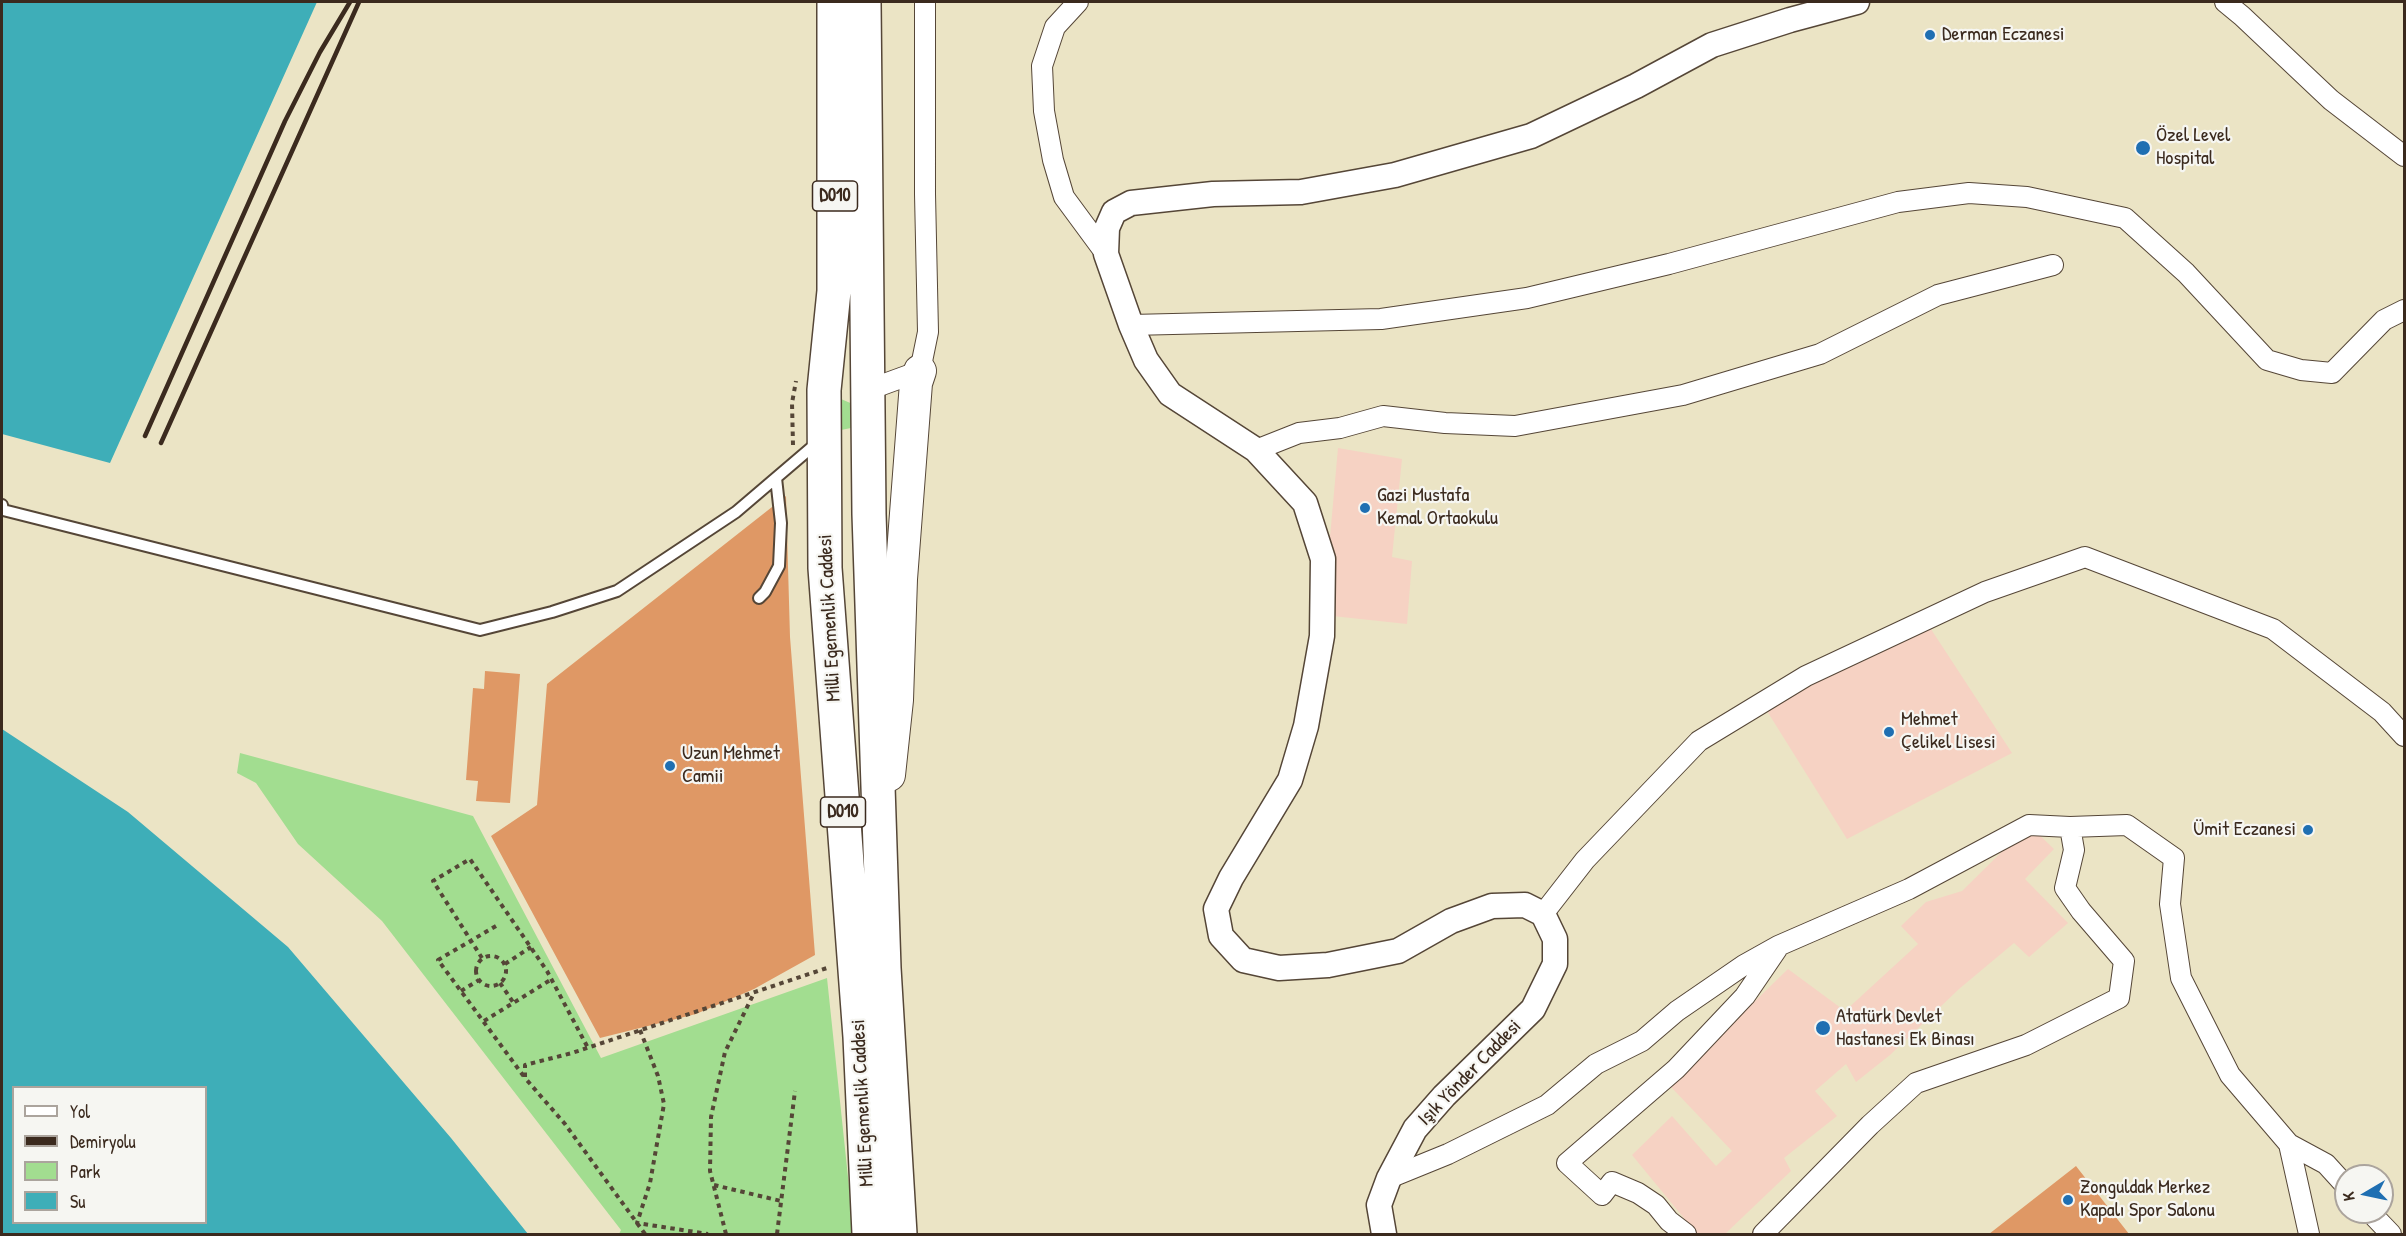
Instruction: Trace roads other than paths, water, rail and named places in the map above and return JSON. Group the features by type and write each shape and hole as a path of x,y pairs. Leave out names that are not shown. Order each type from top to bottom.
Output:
{"highway":[{"name":"Milli Egemenlik Caddesi","path":"834,2 834,291 824,390 825,568 860,1037 869,1234"},
{"name":"Milli Egemenlik Caddesi","path":"864,2 868,202 868,436 880,871 900,1234"},
{"path":"824,390 868,390"},
{"path":"824,437 868,436"}],"main road":[{"path":"868,436 899,423 918,377"},
{"path":"880,871 897,700 901,579 918,377"}],"street":[{"path":"868,390 918,377 928,332 925,2"},
{"path":"1078,2 1055,27 1042,66 1044,111 1053,160 1064,197 1107,254 1131,325 1146,360 1170,394 1256,450 1305,503 1323,559 1322,636 1306,726 1290,780 1216,909 1221,936 1243,960 1279,968 1328,965 1398,951 1451,921 1492,906 1525,905 1543,914 1585,860 1699,741 1806,676 1985,592 2085,557 2273,629 2382,712 2404,736"},
{"path":"1107,254 1107,228 1114,212 1131,203 1213,194 1301,192 1395,175 1531,136 1636,87 1712,45 1857,2"},
{"path":"2225,2 2331,100 2404,156"},
{"path":"1131,325 1381,319 1527,298 1669,264 1898,202 1970,193 2027,197 2126,218 2186,273 2267,360 2301,370 2332,373 2384,320 2404,310"},
{"path":"1256,450 1299,433 1340,428 1383,416 1445,423 1515,426 1683,395 1820,354 1938,295 2053,265"},
{"path":"1389,1178 1448,1154 1547,1105 1596,1064 1642,1041 1677,1011 1744,965 1779,946 1909,889 2029,825 2070,827 2127,825 2174,858 2170,904 2181,978 2230,1075 2289,1144 2326,1164 2334,1173"},
{"path":"1763,1234 1870,1125 1916,1083 2026,1045 2119,998 2124,961 2081,911 2065,888 2074,850 2070,827"},
{"name":"Işık Yönder Caddesi","path":"1384,1234 1379,1205 1389,1178 1415,1130 1444,1096 1533,1009 1555,964 1555,939 1543,914"},
{"path":"1686,1234 1669,1221 1656,1205 1638,1192 1612,1182 1602,1195 1567,1163 1676,1069 1745,996 1779,946"},
{"path":"2289,1144 2309,1234"}],"lane":[{"path":"2,504 3,510 480,630 552,612 617,591 736,512 824,437"},
{"path":"759,598 765,592 778,566 781,523 776,478"}],"water":[{"path":"2,2 317,2 110,463 2,434"},
{"path":"2,729 128,812 288,947 451,1138 528,1234 2,1234"}],"railway":[{"path":"145,436 285,121 320,52 350,2"},
{"path":"161,443 359,2"}],"place":[{"name":"Derman Eczanesi","path":"1930,35"},
{"name":"Özel Level Hospital","path":"2143,148"},
{"name":"Gazi Mustafa Kemal Ortaokulu","path":"1365,508"},
{"name":"Mehmet Çelikel Lisesi","path":"1889,732"},
{"name":"Uzun Mehmet Camii","path":"670,766"},
{"name":"Ümit Eczanesi","path":"2308,830"},
{"name":"Atatürk Devlet Hastanesi Ek Binası","path":"1823,1028"},
{"name":"Zonguldak Merkez Kapalı Spor Salonu","path":"2068,1200"}]}
